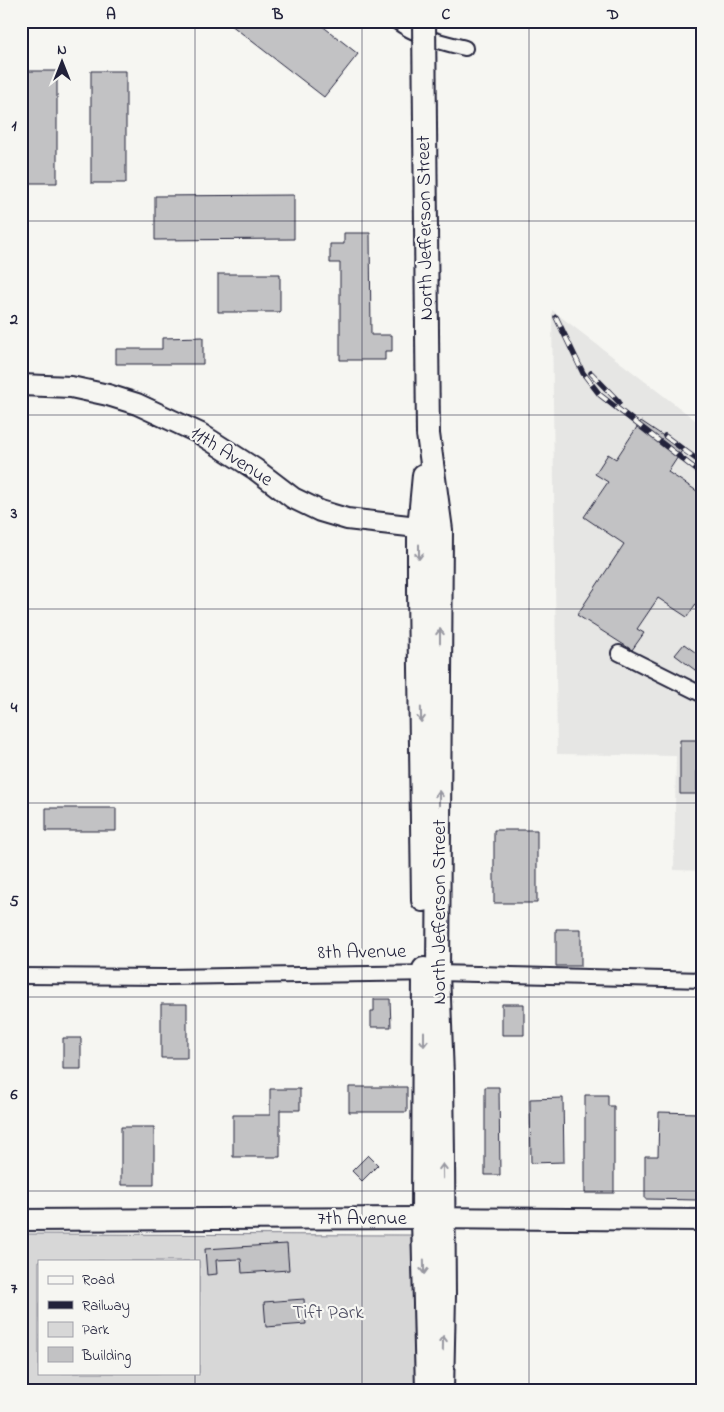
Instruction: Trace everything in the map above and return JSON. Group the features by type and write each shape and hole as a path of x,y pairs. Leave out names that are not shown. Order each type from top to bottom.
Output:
{"main road":[{"name":"North Jefferson Street","path":"424,21 430,529 431,973 442,1076 433,1219 428,1391"},
{"name":"North Jefferson Street","path":"433,1219 442,1391"}],"street":[{"path":"396,21 414,33 438,42 465,48"},
{"name":"11th Avenue","path":"21,385 72,387 137,404 199,433 255,469 293,498 320,511 347,519 430,529"},
{"path":"619,653 703,694"},
{"name":"8th Avenue","path":"21,976 167,977 431,973 703,980"},
{"name":"7th Avenue","path":"21,1220 703,1220"}],"shaded area":[{"path":"552,310 703,426 703,871 674,870 676,756 557,754"}],"green space":[{"name":"Tift Park","path":"21,1234 411,1235 416,1391 21,1391"}],"building":[{"path":"226,21 316,21 358,54 324,97"},
{"path":"22,71 57,71 57,183 22,183"},
{"path":"91,71 126,71 126,183 91,183"},
{"path":"294,195 294,239 155,240 155,196"},
{"path":"344,233 370,233 371,335 392,335 392,351 385,351 385,360 340,360 340,263 330,263 330,244 344,244"},
{"path":"218,274 280,274 280,312 218,312"},
{"path":"203,337 203,364 116,364 116,349 162,349 162,338"},
{"path":"641,421 683,449 668,472 703,495 703,606 697,602 687,617 658,598 637,629 644,633 632,650 577,615 624,544 584,517 608,482 595,474 608,454 616,459"},
{"path":"684,644 703,658 703,676 675,655"},
{"path":"680,740 697,740 697,794 680,794"},
{"path":"46,808 116,808 116,831 46,831"},
{"path":"494,830 537,830 537,903 494,903"},
{"path":"556,929 581,929 581,966 556,966"},
{"path":"374,999 390,999 391,1027 371,1027 371,1011 374,1011"},
{"path":"161,1004 187,1004 187,1058 161,1058"},
{"path":"502,1004 524,1004 524,1035 502,1035"},
{"path":"63,1038 81,1038 81,1069 63,1069"},
{"path":"349,1087 407,1087 407,1112 349,1112"},
{"path":"485,1087 499,1087 500,1175 485,1175"},
{"path":"270,1089 300,1089 300,1110 280,1110 280,1157 233,1157 233,1115 270,1115"},
{"path":"585,1095 608,1095 608,1106 614,1106 614,1193 585,1193"},
{"path":"563,1098 564,1162 531,1163 530,1099"},
{"path":"659,1112 698,1113 697,1200 645,1199 645,1156 658,1156"},
{"path":"121,1127 154,1127 154,1185 121,1185"},
{"path":"368,1155 378,1165 362,1181 352,1171"},
{"path":"287,1244 289,1270 242,1273 241,1259 216,1260 217,1274 207,1275 205,1249"},
{"path":"304,1299 306,1324 266,1327 264,1302"}],"railway":[{"path":"695,21 703,45"},
{"path":"556,317 583,373 600,395 703,475"},
{"path":"591,373 619,402"},
{"path":"665,436 703,464"}]}
